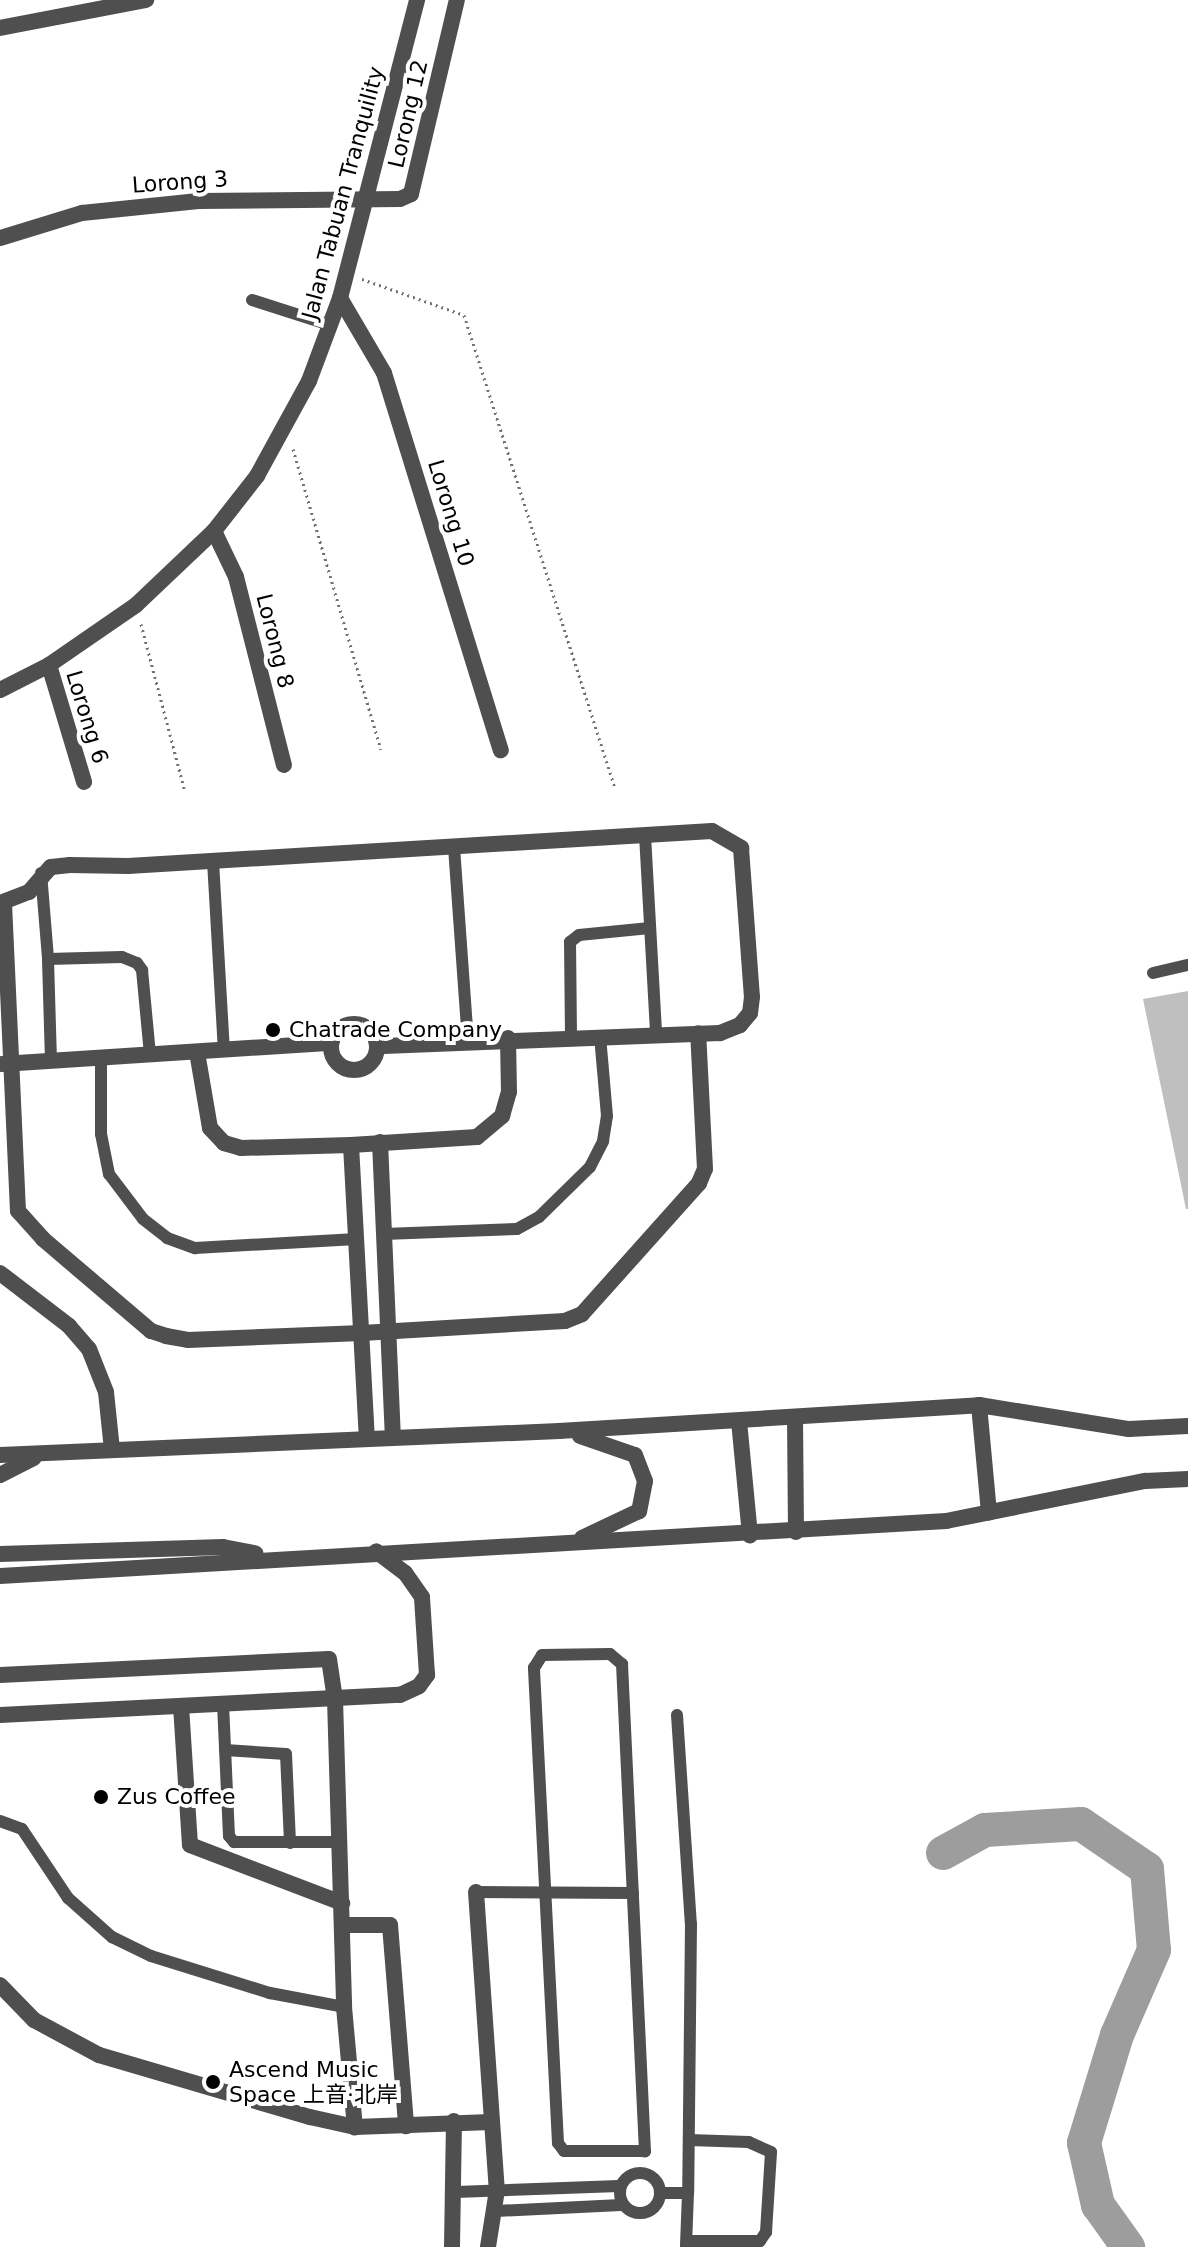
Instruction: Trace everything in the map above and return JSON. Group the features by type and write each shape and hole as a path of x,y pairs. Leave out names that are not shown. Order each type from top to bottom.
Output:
{"street":[{"path":"0,28 146,0"},
{"name":"Jalan Tabuan Tranquility","path":"0,690 49,665 136,605 214,531 280,438 309,381 340,298 417,0"},
{"name":"Lorong 12","path":"368,199 411,194 457,0"},
{"name":"Lorong 3","path":"0,238 97,211 198,201 368,199"},
{"name":"Lorong 10","path":"340,298 384,373 501,750"},
{"name":"Lorong 8","path":"214,531 236,577 284,765"},
{"name":"Lorong 6","path":"49,665 84,782"},
{"path":"377,1046 508,1038 698,1033 720,1033 750,1013 741,848 732,838 712,831 213,861 70,865 41,873 29,892 14,894 2,903 6,1064 18,1211 43,1239 151,1331 188,1340 565,1321 595,1305 699,1183 705,1169 698,1033"},
{"path":"355,1023 370,1030 377,1046 368,1065 353,1070 337,1063 331,1043 339,1029 355,1023"},
{"path":"197,1052 210,1128 224,1143 241,1148 351,1145 477,1137 491,1128 502,1116 509,1092 508,1038"},
{"path":"6,1064 331,1043"},
{"path":"380,1142 393,1437"},
{"path":"351,1145 367,1439"},
{"path":"0,1273 69,1326 89,1349 106,1392 112,1450"},
{"path":"979,1405 989,1513"},
{"path":"0,1455 559,1431 979,1405 1129,1429 1188,1426"},
{"path":"795,1417 796,1532"},
{"path":"739,1421 750,1535"},
{"path":"559,1431 635,1455 645,1481 639,1511 615,1527 567,1544"},
{"path":"0,1475 46,1453"},
{"path":"0,1576 376,1551 796,1532 989,1513 1145,1481 1188,1479"},
{"path":"0,1554 223,1547 268,1557"},
{"path":"0,1715 400,1695 427,1675 422,1597 405,1573 376,1551"},
{"path":"0,1675 325,1658 335,1699 344,2007 355,2127"},
{"path":"181,1706 190,1845 342,1903"},
{"path":"476,1892 497,2190 488,2247"},
{"path":"342,1925 390,1925 406,2126"},
{"path":"0,1985 34,2020 99,2055 355,2127 491,2122"},
{"path":"452,2247 456,2192 454,2121"}],"lane":[{"path":"252,300 330,325"},
{"path":"645,835 656,1034"},
{"path":"454,847 468,1040"},
{"path":"213,861 224,1050"},
{"path":"41,873 48,959 51,1061"},
{"path":"571,1036 570,942 579,935 650,928"},
{"path":"48,959 122,957 137,963 142,970 150,1054"},
{"path":"1153,973 1188,965"},
{"path":"384,1234 517,1229 539,1217 590,1167 603,1141 607,1116 600,1036"},
{"path":"101,1057 101,1134 109,1174 143,1219 167,1238 195,1248 357,1239"},
{"path":"645,2151 564,2151 558,2143 534,1668 542,1655 610,1654 622,1664 645,2151 645,2172"},
{"path":"223,1704 229,1836 244,1845 340,1842"},
{"path":"677,1715 691,1924 686,2244 760,2241 766,2232 771,2152 749,2142 689,2140"},
{"path":"225,1750 286,1754 290,1843"},
{"path":"0,1821 22,1829 68,1898 112,1937 151,1956 270,1993 344,2007"},
{"path":"476,1892 633,1893"},
{"path":"456,2192 619,2186 630,2174 645,2172 658,2181 660,2193 653,2210 635,2214 621,2205 496,2211"},
{"path":"619,2186 621,2205"},
{"path":"660,2193 688,2193"}],"path":[{"path":"347,274 464,315 614,786"},
{"path":"280,438 292,448 381,749"},
{"path":"136,605 184,788"}],"building":[{"path":"1188,991 1188,1209 1186,1209 1143,999"}],"waterway":[{"path":"943,1853 985,1830 1081,1824 1147,1869 1154,1950 1117,2035 1084,2143 1098,2205 1128,2247"}],"place":[{"name":"Chatrade Company","path":"273,1030"},
{"name":"Zus Coffee","path":"101,1797"},
{"name":"Ascend Music Space 上音·北岸","path":"213,2082"}]}
